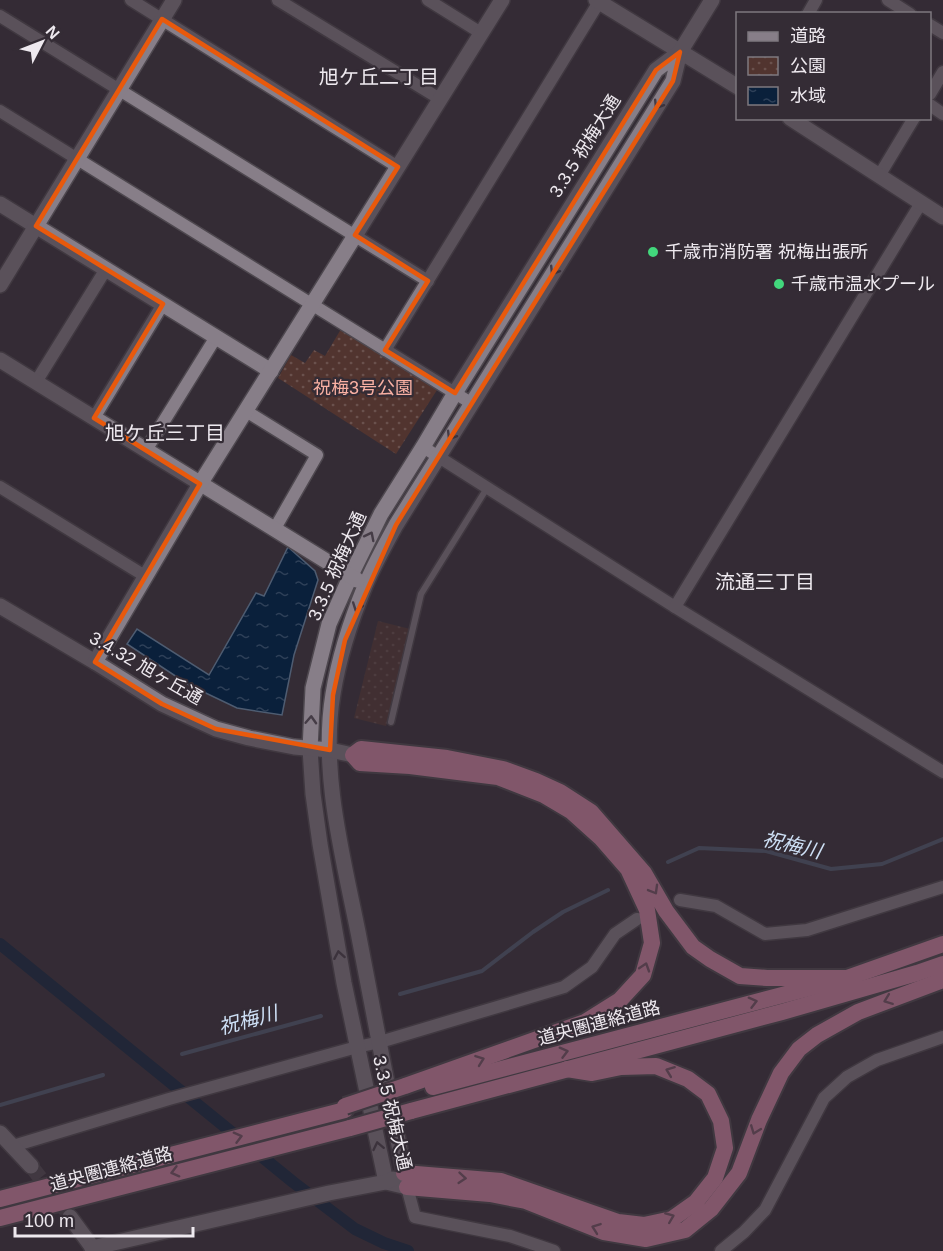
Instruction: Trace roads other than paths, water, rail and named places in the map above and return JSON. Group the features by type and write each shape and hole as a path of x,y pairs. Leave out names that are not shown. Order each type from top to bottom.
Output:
{"highway":[{"path":"406,1090 585,1022 620,1000 643,975 652,943 647,910 628,869 601,838 571,811 544,795 498,777 410,766 360,763 353,755 361,749 447,758 503,769 536,780 591,812 644,873 666,911 693,947 710,959 740,976 847,978"},
{"name":"道央圏連絡道路","path":"0,1199 215,1144 406,1090 847,978 943,944"},
{"name":"道央圏連絡道路","path":"0,1218 567,1070 782,1012 943,964"},
{"path":"405,1180 526,1201 604,1232 646,1239 686,1230 711,1209 739,1173 759,1120 781,1073 799,1049 817,1035 858,1011 943,980"},
{"path":"405,1180 501,1181 618,1222 644,1224 672,1219 696,1202 716,1178 725,1148 721,1121 708,1094 688,1078 656,1066 621,1067 592,1073 567,1070"}],"street":[{"path":"130,0 398,167"},
{"path":"0,285 174,0"},
{"path":"278,0 440,99"},
{"path":"428,0 481,33"},
{"path":"95,662 200,484 502,0"},
{"name":"3.3.5 祝梅大通","path":"405,1180 339,834 330,775 333,695 345,640 365,585 396,525 673,81 680,52 712,0"},
{"path":"888,0 907,12"},
{"path":"385,350 597,1 736,86"},
{"path":"0,16 428,281"},
{"name":"3.3.5 祝梅大通","path":"386,1182 344,983 313,794 310,749 313,688 329,624 381,514 455,393 656,70 680,52"},
{"path":"931,92 943,72"},
{"path":"0,111 471,403"},
{"path":"793,120 943,217"},
{"path":"879,176 913,120"},
{"path":"675,607 921,203"},
{"path":"0,204 271,371"},
{"path":"36,382 106,269"},
{"path":"94,418 163,304"},
{"path":"146,450 216,337"},
{"path":"0,360 365,585"},
{"path":"246,411 317,455 274,530"},
{"path":"423,447 675,607 939,770 943,756"},
{"path":"0,487 145,576"},
{"name":"3.4.32 旭ヶ丘通","path":"0,606 162,704 216,729 294,747 330,750 353,755"},
{"path":"680,900 716,906 765,934 807,930 943,887"},
{"path":"13,1146 201,1090 380,1042 564,987 592,967 615,934 637,919"},
{"path":"721,1251 765,1210 824,1098 847,1077 878,1060 943,1037"},
{"path":"0,1134 31,1166"},
{"path":"70,1217 94,1249 329,1193 405,1180 415,1217 510,1236 554,1251"}],"lane":[{"path":"391,722 421,594 487,488"}],"water":[{"path":"288,547 315,571 318,580 294,655 282,715 237,708 189,685 127,644 137,629 209,675 256,593 264,596"}],"waterway":[{"name":"祝梅川","path":"668,862 699,848 766,851 831,869 882,864 943,839"},
{"name":"祝梅川","path":"400,994 482,971 563,912 608,890"},
{"path":"0,944 293,1182 355,1229 384,1243 408,1251"},
{"name":"祝梅川","path":"182,1054 321,1016"},
{"name":"祝梅川","path":"0,1105 103,1075"}],"tunnel":[{"path":"31,1166 67,1212"}],"place":[{"name":"千歳市消防署 祝梅出張所","path":"653,252"},
{"name":"千歳市温水プール","path":"779,284"}],"district":[{"name":"旭ケ丘二丁目","path":"379,77"},
{"name":"旭ケ丘三丁目","path":"165,433"},
{"name":"流通三丁目","path":"765,582"}],"park label":[{"name":"祝梅3号公園","path":"363,388"}]}
